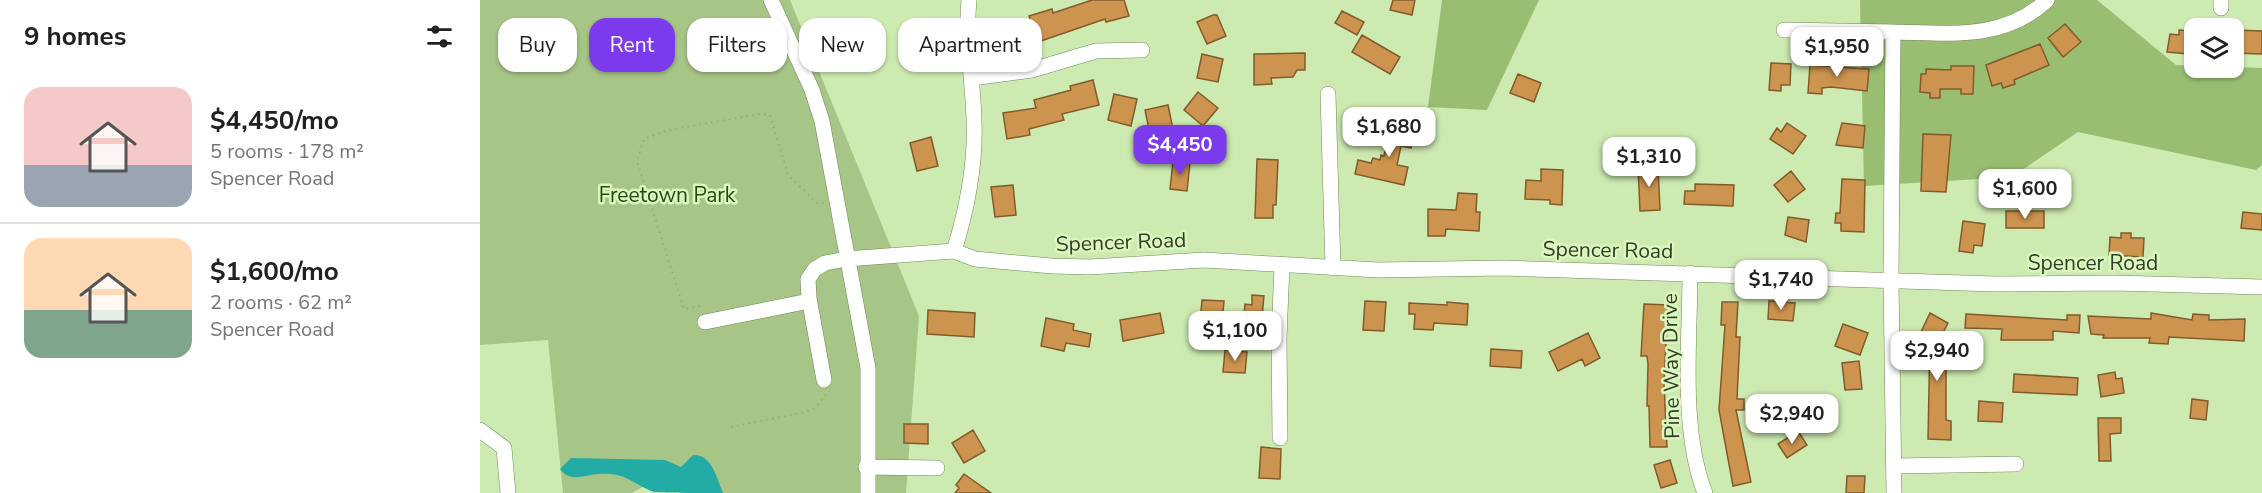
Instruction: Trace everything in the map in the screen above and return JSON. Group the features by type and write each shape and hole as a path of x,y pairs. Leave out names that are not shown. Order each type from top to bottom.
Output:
{"street":[{"path":"771,0 812,90 822,121 868,368 866,467 868,493"},
{"path":"825,387 809,301 808,279 814,269 825,263 846,259 954,251 962,227 973,160 969,0"},
{"path":"1784,30 1976,34 2008,26 2032,14 2047,0"},
{"path":"1893,32 1890,279 1894,493"},
{"path":"972,78 1032,70 1096,51 1142,50"},
{"path":"1328,94 1334,268"},
{"name":"Spencer Road","path":"954,251 975,259 1052,266 1090,267 1204,260 1334,268 1690,273 1995,284 2115,283 2262,287"},
{"path":"1280,438 1279,338 1282,265"},
{"name":"Pine Way Drive","path":"1690,273 1689,404 1696,462 1705,493"},
{"path":"705,322 809,301"},
{"path":"480,430 504,448 508,493"},
{"path":"1894,466 2016,464"},
{"path":"866,467 937,468"}],"path":[{"path":"700,306 684,309 637,161 638,149 644,139 668,130 760,114 770,115 788,176 818,204 836,200"},
{"path":"731,427 815,408 825,387"}],"green space":[{"name":"Freetown Park","path":"480,0 790,0 799,22 799,72 819,72 919,316 906,493 718,493 651,482 632,493 563,493 548,340 480,345"},
{"path":"1442,0 1539,0 1487,110 1428,107"},
{"path":"1860,0 2097,0 2176,65 2184,65 2184,78 2244,78 2244,67 2262,68 2262,165 2256,170 2078,132 2012,177 1864,186"}],"water":[{"path":"693,455 709,463 723,493 654,492 622,476 598,474 573,477 560,469 571,458 665,460 681,467"}],"building":[{"path":"1092,0 1124,0 1129,16 1106,22 1105,19 1042,41 1042,18 1030,18 1029,16 1052,9 1053,13"},
{"path":"1393,0 1415,0 1412,15 1390,10"},
{"path":"1342,11 1364,22 1357,35 1335,23"},
{"path":"1217,15 1226,36 1207,44 1197,22"},
{"path":"2065,24 2081,42 2063,57 2048,38"},
{"path":"2179,30 2184,30 2184,54 2167,52 2170,34 2179,35"},
{"path":"2244,30 2262,31 2262,54 2244,53"},
{"path":"1362,35 1400,57 1390,74 1352,52"},
{"path":"2040,44 2049,65 2014,80 2015,84 2003,88 2001,83 1992,86 1986,65"},
{"path":"1305,53 1305,70 1297,70 1293,77 1271,78 1272,84 1254,85 1254,54"},
{"path":"1202,54 1223,59 1218,82 1197,78"},
{"path":"1771,63 1791,64 1790,85 1781,85 1781,91 1769,90"},
{"path":"1810,65 1869,69 1867,91 1831,87 1822,88 1822,94 1808,93"},
{"path":"1951,66 1974,66 1973,94 1961,94 1961,89 1940,89 1940,98 1930,98 1930,93 1920,92 1921,74 1926,74 1926,69 1951,70"},
{"path":"1518,74 1541,83 1534,102 1510,93"},
{"path":"1093,80 1099,105 1062,114 1064,120 1029,129 1030,135 1007,139 1003,113 1036,108 1034,100 1071,90 1070,86"},
{"path":"1198,92 1218,108 1203,126 1184,110"},
{"path":"1114,94 1137,99 1131,126 1108,120"},
{"path":"1168,105 1173,129 1150,134 1145,110"},
{"path":"1787,123 1806,136 1793,154 1770,139 1777,128 1781,132"},
{"path":"1842,123 1865,126 1863,148 1836,145"},
{"path":"1391,124 1415,129 1411,148 1401,146 1397,165 1408,167 1404,185 1355,174 1358,160 1371,163 1373,158 1380,160 1381,155 1384,156"},
{"path":"1923,134 1951,135 1946,192 1921,191"},
{"path":"931,137 938,166 917,171 910,143"},
{"path":"1257,159 1278,160 1276,205 1273,205 1273,218 1255,218"},
{"path":"1173,161 1190,163 1187,191 1170,189"},
{"path":"1658,166 1660,210 1640,211 1638,167"},
{"path":"1541,169 1563,170 1562,205 1550,204 1550,200 1525,199 1526,180 1541,181"},
{"path":"1791,171 1805,189 1788,202 1774,185"},
{"path":"1842,179 1865,180 1864,232 1841,231 1841,223 1835,223 1836,213 1840,213"},
{"path":"1695,184 1734,185 1733,206 1684,204 1685,191 1695,191"},
{"path":"1013,185 1016,215 995,217 991,187"},
{"path":"1458,193 1477,194 1476,212 1480,212 1479,231 1446,229 1445,236 1428,236 1428,209 1456,210"},
{"path":"2006,211 2044,211 2044,228 2006,228"},
{"path":"2243,212 2262,214 2262,230 2241,228"},
{"path":"1788,217 1809,220 1806,242 1785,235"},
{"path":"1963,221 1985,224 1982,246 1974,245 1973,253 1959,251"},
{"path":"2121,233 2131,233 2131,238 2144,238 2143,257 2109,255 2110,237 2121,238"},
{"path":"1252,295 1264,296 1261,327 1243,326 1245,304 1252,305"},
{"path":"1202,300 1224,301 1222,324 1200,323"},
{"path":"1365,301 1386,302 1384,331 1363,330"},
{"path":"1769,301 1795,303 1793,321 1768,319"},
{"path":"1447,302 1468,304 1467,325 1434,323 1433,330 1414,329 1415,314 1409,314 1409,303 1447,305"},
{"path":"1722,302 1738,302 1736,337 1740,337 1737,399 1744,399 1744,410 1736,410 1751,482 1733,486 1719,410 1725,325 1721,325"},
{"path":"1644,304 1668,305 1664,382 1667,447 1650,447 1649,406 1647,406 1648,364 1647,356 1641,356"},
{"path":"928,310 975,313 974,337 927,334"},
{"path":"1160,313 1164,333 1123,341 1120,320"},
{"path":"1930,313 1948,323 1934,351 1946,350 1946,420 1951,421 1951,440 1928,439 1930,336 1921,332"},
{"path":"2151,313 2192,320 2193,314 2209,315 2209,320 2245,319 2244,341 2169,337 2168,344 2149,343 2150,338 2103,338 2104,335 2091,334 2088,316 2151,319"},
{"path":"1966,314 2067,320 2067,315 2080,315 2079,333 2053,331 2053,340 2001,340 2002,329 1965,328"},
{"path":"1046,318 1074,324 1073,330 1091,334 1089,347 1066,343 1064,351 1041,346"},
{"path":"1843,324 1868,333 1860,355 1835,346"},
{"path":"1588,333 1600,358 1585,366 1582,359 1558,371 1549,352"},
{"path":"1491,349 1522,351 1521,368 1490,366"},
{"path":"1225,350 1247,352 1245,373 1223,372"},
{"path":"1859,361 1862,389 1845,390 1842,363"},
{"path":"2115,372 2116,379 2122,378 2124,393 2101,397 2098,375"},
{"path":"2014,374 2078,378 2077,395 2013,392"},
{"path":"2192,399 2208,401 2206,420 2190,418"},
{"path":"1979,401 2003,403 2002,422 1978,421"},
{"path":"2098,418 2121,418 2121,433 2110,434 2111,461 2099,461"},
{"path":"904,424 928,424 928,444 904,443"},
{"path":"973,430 985,451 964,463 952,443"},
{"path":"1798,431 1807,445 1787,458 1778,444"},
{"path":"1261,447 1281,449 1280,479 1259,478"},
{"path":"1670,460 1677,483 1661,488 1654,465"},
{"path":"964,474 991,493 955,493 959,488 956,485"},
{"path":"1847,476 1865,476 1864,493 1846,493"}]}
